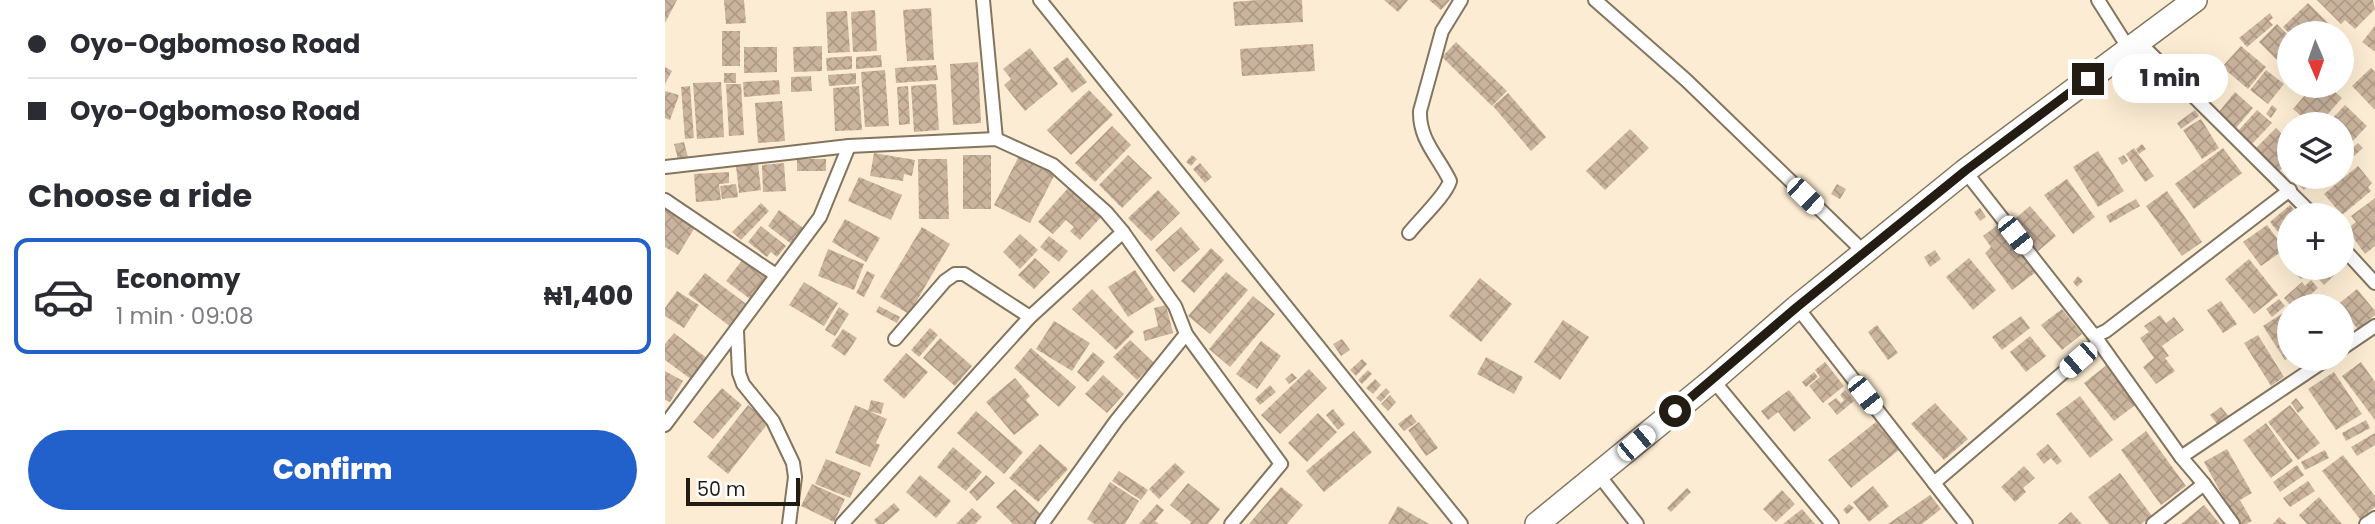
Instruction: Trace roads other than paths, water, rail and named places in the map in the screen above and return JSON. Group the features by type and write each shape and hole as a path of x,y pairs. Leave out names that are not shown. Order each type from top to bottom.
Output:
{"highway":[{"path":"1537,524 1965,171 2195,0"}],"street":[{"path":"983,0 996,139"},
{"path":"1040,0 1461,524"},
{"path":"1409,233 1435,201 1447,191 1450,181 1425,139 1420,123 1420,111 1442,31 1461,0"},
{"path":"1595,0 1686,80 1865,253"},
{"path":"2098,0 2129,49 2149,52 2302,203"},
{"path":"665,167 849,146 996,139 1052,165 1106,212 1123,232 1175,306 1186,334 1281,464 1231,524"},
{"path":"665,425 820,217 849,146"},
{"path":"1965,171 2099,342"},
{"path":"2233,524 2181,457 2095,336 2106,331 2290,190"},
{"path":"665,200 776,275"},
{"path":"842,524 1030,317 1123,232"},
{"path":"2354,260 2375,282"},
{"path":"895,339 945,281 955,274 964,274 1030,317"},
{"path":"1797,307 1966,524"},
{"path":"2354,340 2375,326"},
{"path":"737,331 739,373 743,384 773,421 793,463 795,477 789,524"},
{"path":"1042,524 1116,421 1186,334"},
{"path":"1934,483 2099,342"},
{"path":"2181,457 2309,371"},
{"path":"1713,380 1832,524"},
{"path":"1598,474 1637,524"},
{"path":"2153,524 2204,484"},
{"path":"2366,524 2375,518"}]}
